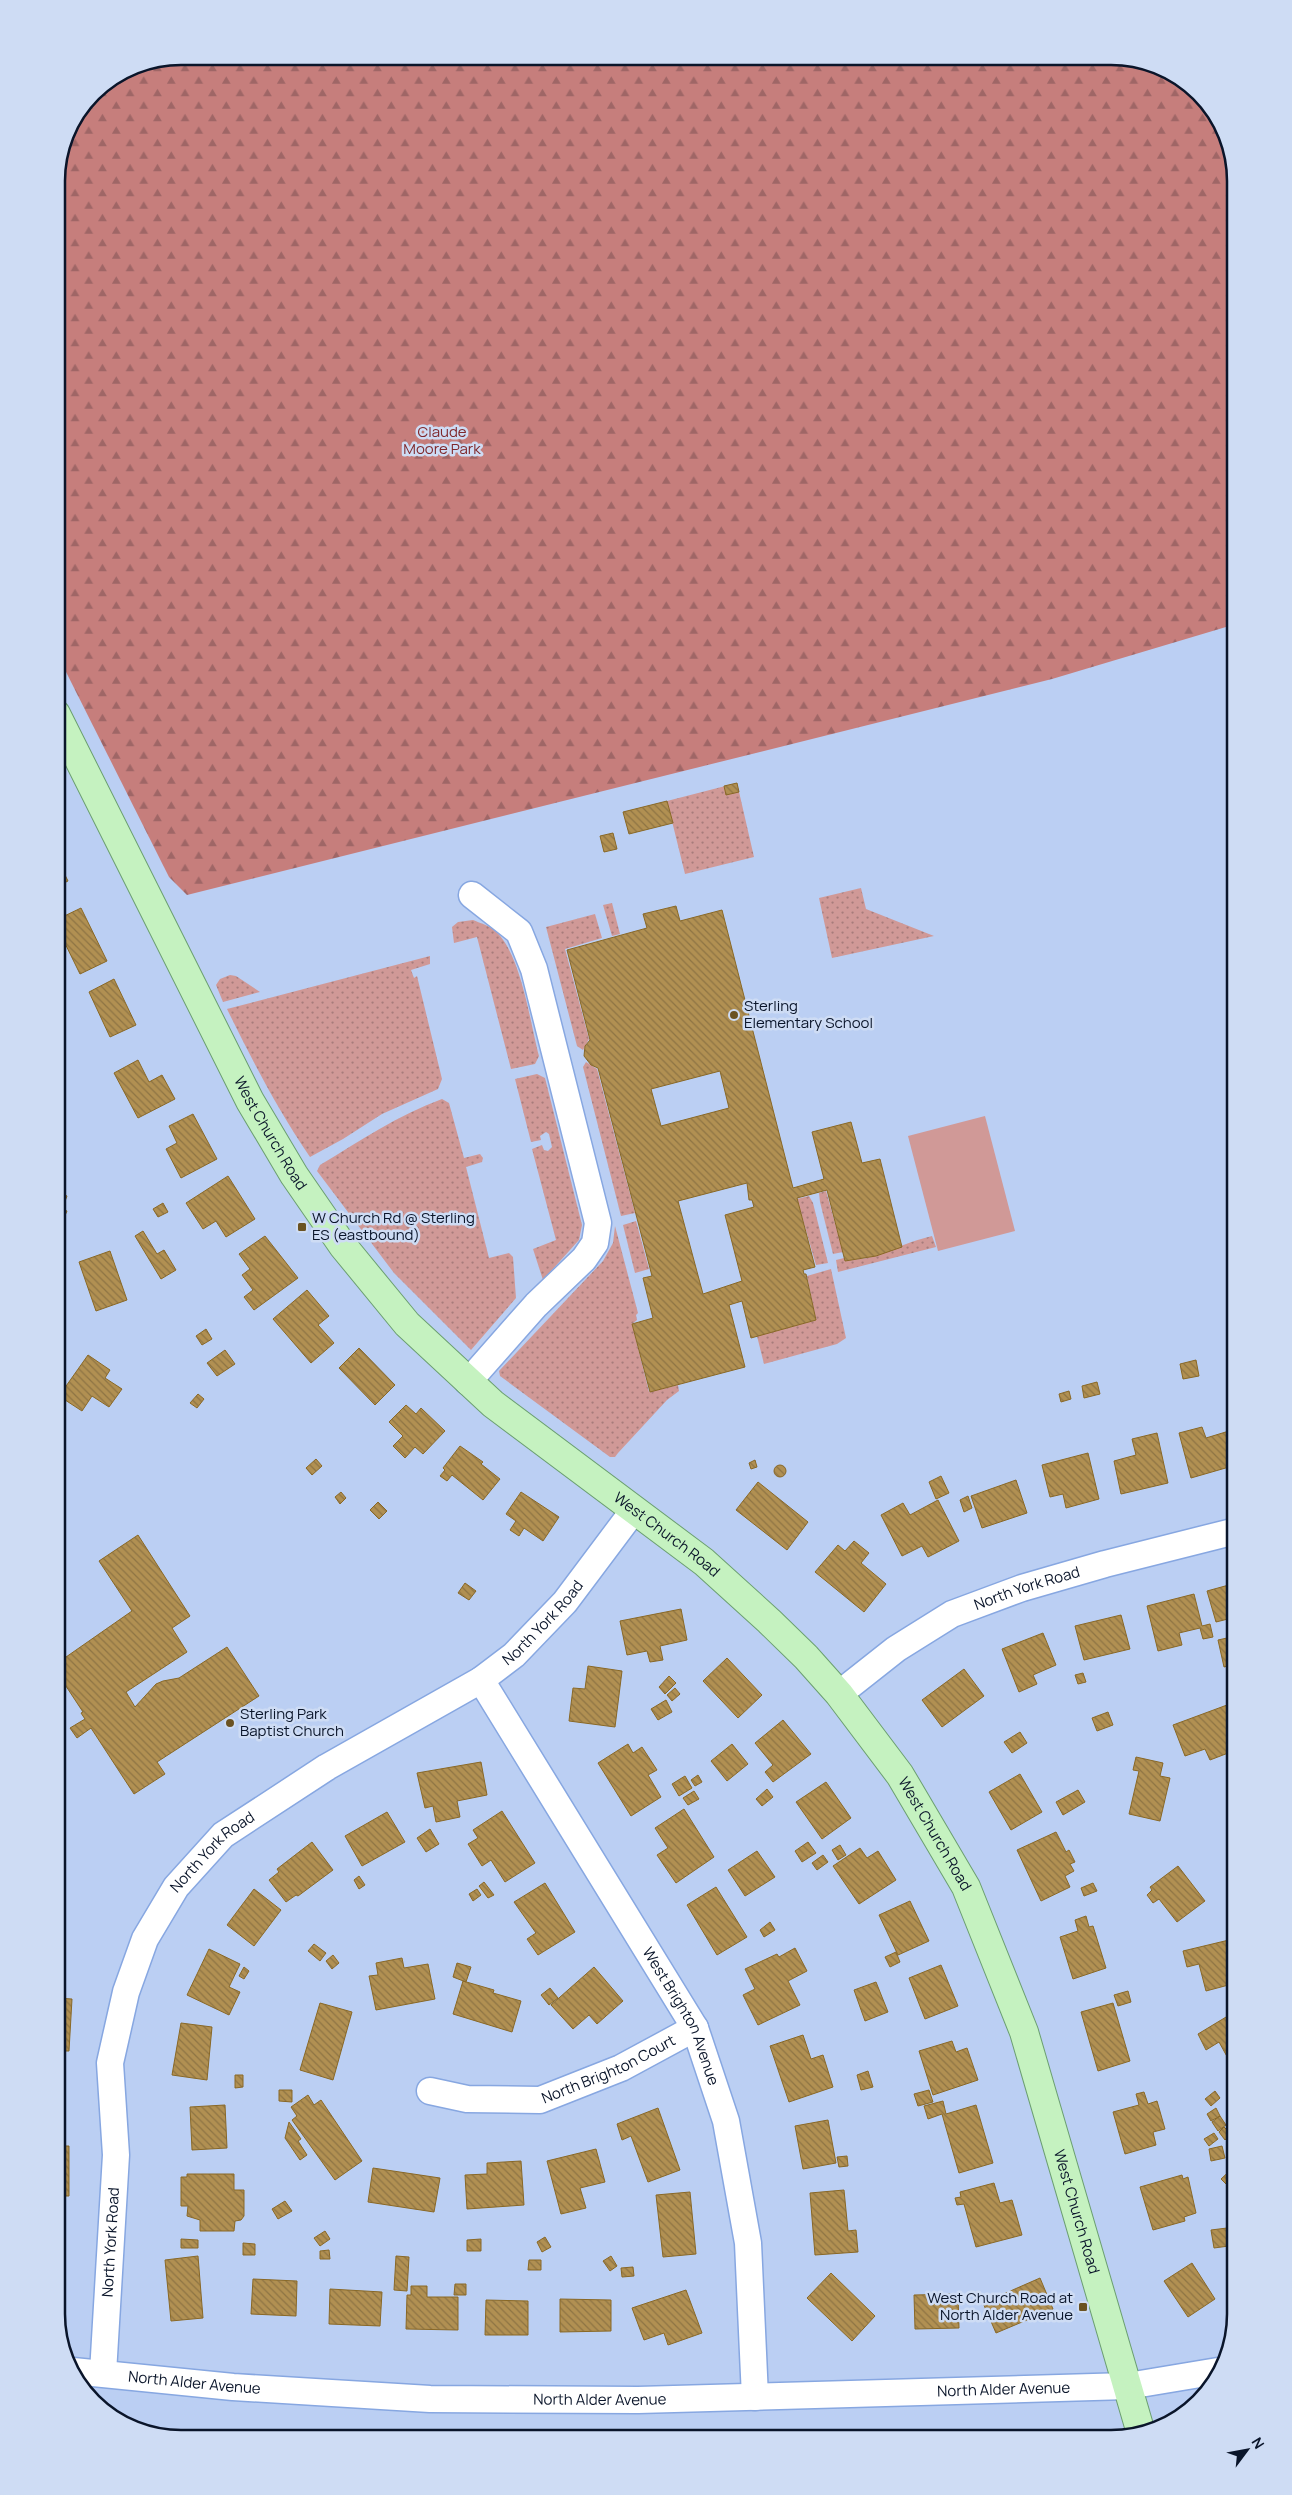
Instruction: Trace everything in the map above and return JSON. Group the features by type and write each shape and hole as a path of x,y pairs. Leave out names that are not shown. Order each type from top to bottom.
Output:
{"main road":[{"name":"West Church Road","path":"65,732 250,1101 294,1175 342,1246 407,1324 468,1382 493,1404 704,1562 806,1657 839,1694 900,1775 966,1887 1024,2032 1139,2426"}],"street":[{"path":"468,1382 536,1305 584,1259 595,1243 598,1223 534,969 519,932 472,895"},
{"name":"North York Road","path":"104,2373 116,2155 110,2063 126,1992 145,1939 176,1886 223,1835 327,1767 481,1680 514,1656 565,1602 634,1510"},
{"name":"North York Road","path":"839,1694 896,1649 952,1614 1022,1588 1105,1564 1227,1533"},
{"name":"West Brighton Avenue","path":"481,1680 695,2028 726,2121 748,2243 755,2397"},
{"name":"North Brighton Court","path":"430,2091 467,2099 540,2100 621,2068 695,2028"},
{"name":"North Alder Avenue","path":"81,2372 233,2387 430,2399 638,2400 1128,2386 1211,2372"}],"shaded area":[{"path":"737,783 754,857 685,874 667,801"},
{"path":"861,888 866,909 934,936 832,958 819,898"},
{"path":"612,903 620,934 612,936 603,905"},
{"path":"595,914 602,938 565,949 589,1039 583,1050 577,1046 546,927"},
{"path":"473,920 487,925 503,940 518,970 539,1056 535,1064 511,1069 477,937 454,943 452,927 458,922"},
{"path":"430,956 430,964 411,970 414,978 417,976 442,1079 438,1089 382,1114 310,1157 266,1084 227,1009"},
{"path":"230,975 236,976 260,992 223,1002 216,985 220,979"},
{"path":"586,1062 597,1069 635,1213 621,1216 583,1067"},
{"path":"537,1074 545,1078 582,1225 579,1240 543,1280 533,1249 556,1240 532,1149 542,1145 544,1150 548,1151 552,1147 549,1134 546,1132 540,1136 541,1140 531,1142 515,1079"},
{"path":"442,1099 449,1103 464,1158 480,1154 483,1158 482,1162 466,1167 489,1258 509,1253 513,1257 516,1298 471,1350 394,1273 317,1171 320,1165 379,1129"},
{"path":"985,1116 1015,1231 938,1251 908,1136"},
{"path":"826,1191 843,1252 833,1254 819,1193"},
{"path":"809,1196 813,1203 828,1263 816,1265 797,1199"},
{"path":"636,1221 649,1269 635,1273 623,1225"},
{"path":"615,1226 638,1313 636,1315 637,1320 632,1324 649,1392 678,1385 679,1391 667,1400 615,1457 610,1457 500,1376 499,1371 603,1261 613,1243"},
{"path":"932,1236 936,1247 838,1272 836,1260 844,1258 845,1261 877,1255"},
{"path":"831,1269 846,1338 837,1344 764,1364 757,1336 816,1320 807,1276"}],"green space":[{"name":"Claude Moore Park","path":"174,65 1118,65 1148,71 1162,77 1187,94 1203,110 1218,137 1223,151 1227,181 1227,627 1052,679 187,895 169,877 65,670 65,174 69,151 81,123 99,99 110,89 144,71"}],"building":[{"path":"737,783 739,792 726,795 724,786"},
{"path":"667,801 673,823 629,834 623,812"},
{"path":"613,833 617,849 604,852 600,836"},
{"name":"Sterling Elementary School","path":"676,906 680,921 722,910 793,1188 824,1179 812,1132 851,1122 862,1163 880,1159 902,1247 876,1256 845,1261 827,1190 797,1198 815,1267 803,1270 804,1274 806,1274 816,1320 751,1338 742,1301 729,1305 745,1367 650,1392 632,1324 653,1318 643,1278 652,1276 598,1068 591,1065 584,1056 585,1046 590,1040 567,950 647,928 643,914","holes":["720,1071 729,1108 661,1126 651,1089","747,1183 749,1200 752,1200 754,1207 725,1215 742,1281 703,1294 678,1201"]},
{"path":"81,908 107,961 80,974 65,943 65,916"},
{"path":"114,979 136,1025 110,1037 89,992"},
{"path":"138,1060 149,1082 162,1075 175,1099 138,1118 114,1073"},
{"path":"193,1114 217,1159 181,1178 166,1149 177,1143 169,1126"},
{"path":"228,1176 255,1219 226,1237 216,1221 203,1229 186,1203"},
{"path":"163,1203 168,1212 158,1217 153,1209"},
{"path":"143,1231 157,1254 164,1250 176,1270 161,1279 135,1236"},
{"path":"265,1236 298,1278 254,1310 244,1297 253,1290 242,1275 250,1269 239,1254"},
{"path":"110,1251 127,1300 96,1311 79,1262"},
{"path":"307,1290 329,1316 318,1325 334,1343 311,1363 273,1319"},
{"path":"206,1329 212,1339 202,1345 196,1336"},
{"path":"359,1348 395,1385 375,1405 339,1368"},
{"path":"225,1350 235,1364 217,1376 207,1363"},
{"path":"88,1355 110,1370 105,1378 122,1389 109,1407 92,1396 82,1411 65,1400 65,1388"},
{"path":"1196,1360 1199,1376 1183,1379 1180,1364"},
{"path":"1097,1382 1100,1394 1084,1398 1082,1386"},
{"path":"1069,1391 1071,1399 1061,1402 1059,1394"},
{"path":"198,1394 204,1399 197,1408 190,1403"},
{"path":"406,1405 416,1414 421,1408 445,1431 423,1454 415,1447 405,1458 393,1446 403,1436 389,1422"},
{"path":"1202,1427 1206,1438 1227,1432 1227,1468 1191,1478 1179,1433"},
{"path":"1157,1433 1168,1483 1121,1494 1114,1461 1136,1455 1132,1439"},
{"path":"460,1446 483,1462 481,1464 500,1479 483,1500 452,1475 447,1481 440,1476 445,1470 443,1468"},
{"path":"1088,1453 1099,1499 1066,1508 1063,1494 1050,1497 1042,1465"},
{"path":"316,1459 322,1466 312,1475 306,1468"},
{"path":"755,1460 757,1467 751,1469 749,1463"},
{"path":"778,1465 782,1465 786,1471 782,1477 778,1477 774,1473 774,1469"},
{"path":"941,1476 949,1493 936,1499 929,1482"},
{"path":"1016,1480 1027,1513 982,1528 971,1496"},
{"path":"758,1482 808,1522 787,1550 736,1510"},
{"path":"341,1492 346,1498 340,1504 335,1497"},
{"path":"521,1492 559,1517 543,1541 524,1528 519,1536 510,1530 516,1521 506,1514"},
{"path":"968,1496 972,1508 964,1512 960,1500"},
{"path":"938,1500 959,1541 928,1557 922,1546 902,1556 881,1515 903,1503 910,1515"},
{"path":"378,1502 387,1511 379,1519 370,1510"},
{"name":"Sterling Park Baptist Church","path":"138,1535 190,1616 172,1628 187,1652 126,1692 135,1707 156,1684 179,1678 227,1647 259,1696 157,1762 165,1774 134,1794 91,1728 77,1738 70,1728 85,1719 81,1713 83,1712 65,1685 65,1658 132,1611 99,1561"},
{"path":"854,1541 869,1553 861,1563 886,1584 864,1612 815,1572 838,1545 845,1551"},
{"path":"465,1583 476,1591 469,1600 458,1593"},
{"path":"1227,1585 1227,1619 1216,1622 1207,1591"},
{"path":"1194,1594 1202,1626 1210,1624 1213,1637 1203,1639 1200,1628 1179,1633 1182,1645 1158,1651 1147,1606"},
{"path":"681,1609 687,1640 660,1646 663,1660 650,1662 647,1651 627,1655 620,1621"},
{"path":"1121,1615 1130,1649 1084,1660 1075,1626"},
{"path":"1043,1633 1056,1665 1033,1675 1037,1684 1019,1692 1002,1649"},
{"path":"1227,1638 1227,1666 1224,1667 1218,1640"},
{"path":"727,1658 762,1695 738,1718 703,1681"},
{"path":"588,1666 622,1671 615,1727 569,1721 573,1688 585,1689"},
{"path":"964,1669 984,1696 942,1727 922,1700"},
{"path":"1083,1673 1086,1682 1078,1684 1075,1675"},
{"path":"669,1676 676,1683 665,1694 659,1687"},
{"path":"675,1688 680,1694 672,1701 667,1695"},
{"path":"666,1700 672,1712 658,1720 651,1709"},
{"path":"1227,1705 1227,1753 1210,1760 1205,1749 1185,1756 1173,1725"},
{"path":"1108,1712 1113,1725 1097,1731 1092,1718"},
{"path":"783,1720 811,1754 773,1782 765,1772 773,1765 755,1743"},
{"path":"1020,1732 1027,1743 1012,1753 1004,1742"},
{"path":"628,1744 633,1753 642,1747 657,1770 648,1775 661,1797 631,1816 598,1763"},
{"path":"732,1744 748,1764 727,1781 711,1761"},
{"path":"1136,1757 1163,1763 1160,1776 1170,1778 1160,1821 1129,1814 1139,1771 1133,1770"},
{"path":"481,1762 487,1795 457,1801 460,1817 436,1822 433,1806 425,1808 417,1773"},
{"path":"1020,1774 1042,1812 1011,1830 989,1792"},
{"path":"698,1775 702,1782 695,1786 691,1780"},
{"path":"685,1776 692,1788 679,1796 672,1784"},
{"path":"826,1782 851,1818 822,1839 796,1802"},
{"path":"767,1789 773,1797 762,1806 756,1799"},
{"path":"1078,1790 1085,1802 1063,1815 1056,1802"},
{"path":"694,1791 699,1799 688,1805 683,1798"},
{"path":"684,1809 714,1857 676,1883 657,1855 668,1848 655,1828"},
{"path":"502,1811 535,1863 505,1882 491,1860 482,1866 468,1844 478,1838 473,1830"},
{"path":"387,1812 405,1842 362,1866 345,1836"},
{"path":"430,1829 439,1844 426,1852 417,1838"},
{"path":"1056,1832 1066,1852 1069,1850 1075,1862 1070,1864 1074,1871 1065,1876 1070,1887 1041,1901 1017,1850"},
{"path":"312,1842 333,1870 298,1896 296,1895 286,1902 269,1880 279,1872 277,1869"},
{"path":"808,1842 816,1853 802,1862 795,1851"},
{"path":"840,1845 846,1855 838,1860 832,1850"},
{"path":"860,1848 867,1858 878,1851 896,1880 859,1904 833,1866"},
{"path":"757,1851 775,1877 745,1896 728,1870"},
{"path":"823,1855 828,1862 817,1870 812,1863"},
{"path":"1178,1866 1205,1901 1177,1922 1159,1899 1153,1903 1147,1895 1152,1890 1150,1887"},
{"path":"359,1876 365,1885 359,1889 354,1880"},
{"path":"484,1882 494,1895 488,1898 479,1886"},
{"path":"545,1883 575,1932 538,1955 527,1939 536,1933 514,1902"},
{"path":"1093,1883 1097,1891 1084,1896 1081,1888"},
{"path":"716,1887 747,1937 717,1955 687,1905"},
{"path":"254,1889 281,1910 254,1946 227,1925"},
{"path":"477,1889 481,1895 473,1901 469,1894"},
{"path":"910,1901 929,1941 898,1955 879,1915"},
{"path":"1086,1916 1089,1927 1093,1926 1106,1968 1073,1979 1060,1937 1078,1931 1075,1920"},
{"path":"770,1922 775,1930 764,1937 760,1930"},
{"path":"1227,1940 1227,1985 1206,1991 1199,1964 1187,1967 1183,1951"},
{"path":"314,1944 326,1953 320,1961 308,1951"},
{"path":"795,1948 807,1971 788,1981 800,2005 758,2025 743,1995 755,1989 745,1969 777,1954 779,1957"},
{"path":"209,1949 240,1964 229,1987 240,1992 229,2015 187,1995"},
{"path":"896,1952 900,1962 890,1967 885,1957"},
{"path":"333,1955 339,1963 332,1969 326,1961"},
{"path":"402,1958 404,1968 428,1964 435,1999 376,2010 369,1976 378,1975 376,1963"},
{"path":"457,1963 471,1967 466,1982 453,1977"},
{"path":"941,1965 958,2006 925,2019 909,1978"},
{"path":"244,1967 249,1971 244,1979 239,1976"},
{"path":"594,1967 623,2001 597,2024 589,2015 573,2029 551,2005"},
{"path":"463,1981 494,1990 493,1993 521,2001 512,2032 453,2014"},
{"path":"876,1982 888,2012 865,2021 854,1990"},
{"path":"550,1988 558,1998 549,2005 541,1995"},
{"path":"1128,1991 1131,2002 1118,2006 1114,1995"},
{"path":"65,1999 72,1999 69,2051 65,2051"},
{"path":"320,2003 352,2012 333,2080 300,2070"},
{"path":"1113,2003 1130,2061 1098,2071 1081,2012"},
{"path":"1227,2016 1227,2056 1219,2042 1206,2050 1198,2034"},
{"path":"181,2023 212,2027 207,2080 172,2075"},
{"path":"803,2035 811,2059 823,2055 833,2087 789,2102 770,2046"},
{"path":"952,2041 956,2052 967,2048 978,2080 933,2095 919,2051"},
{"path":"868,2071 873,2087 861,2090 857,2075"},
{"path":"235,2075 243,2075 243,2087 235,2088"},
{"path":"279,2090 292,2090 292,2102 279,2101"},
{"path":"929,2090 933,2102 918,2106 914,2094"},
{"path":"1215,2091 1220,2098 1211,2106 1205,2099"},
{"path":"1144,2092 1148,2104 1157,2101 1165,2129 1153,2132 1156,2145 1125,2154 1113,2112 1139,2105 1136,2094"},
{"path":"308,2095 314,2105 321,2100 362,2161 335,2180 292,2120 297,2116 291,2107"},
{"path":"943,2101 946,2114 976,2105 993,2163 959,2173 942,2114 928,2119 924,2106"},
{"path":"225,2105 227,2148 192,2150 190,2107"},
{"path":"658,2108 680,2170 648,2182 631,2136 622,2140 617,2124"},
{"path":"1216,2108 1220,2116 1211,2121 1207,2114"},
{"path":"1220,2116 1226,2125 1218,2131 1212,2122"},
{"path":"828,2120 836,2163 803,2169 795,2126"},
{"path":"289,2122 301,2139 298,2141 307,2155 300,2160 285,2138"},
{"path":"1224,2127 1227,2130 1227,2138 1225,2140 1219,2132"},
{"path":"1214,2133 1218,2139 1209,2146 1204,2139"},
{"path":"65,2146 69,2146 69,2196 65,2196"},
{"path":"1222,2146 1225,2158 1211,2161 1209,2149"},
{"path":"596,2149 605,2182 580,2188 586,2208 561,2214 547,2161"},
{"path":"847,2156 848,2166 839,2167 837,2157"},
{"path":"521,2161 524,2205 467,2209 465,2175 487,2174 487,2163"},
{"path":"373,2168 440,2178 434,2212 368,2202"},
{"path":"1227,2173 1227,2185 1221,2179"},
{"path":"187,2174 234,2174 234,2190 244,2190 244,2216 241,2220 235,2221 234,2231 200,2231 200,2220 187,2216 188,2206 181,2206 181,2177 187,2177"},
{"path":"1182,2175 1183,2179 1188,2177 1196,2213 1184,2217 1185,2221 1153,2230 1140,2187"},
{"path":"994,2183 1000,2203 1012,2200 1022,2235 976,2247 964,2204 957,2205 955,2198 961,2197 960,2192"},
{"path":"844,2190 848,2231 856,2230 858,2252 815,2255 810,2193"},
{"path":"690,2192 696,2254 663,2257 656,2195"},
{"path":"285,2201 292,2211 278,2219 272,2209"},
{"path":"1227,2228 1227,2246 1214,2248 1211,2230"},
{"path":"325,2231 330,2239 320,2246 314,2238"},
{"path":"545,2237 551,2247 542,2252 537,2242"},
{"path":"181,2239 198,2240 198,2248 181,2248"},
{"path":"481,2239 481,2251 467,2251 467,2240"},
{"path":"243,2243 255,2244 255,2255 243,2255"},
{"path":"329,2250 330,2259 320,2259 320,2251"},
{"path":"198,2256 203,2318 171,2321 165,2260"},
{"path":"396,2256 409,2257 407,2291 394,2290"},
{"path":"611,2256 617,2266 610,2271 603,2261"},
{"path":"529,2260 541,2260 541,2270 528,2270"},
{"path":"1192,2263 1215,2299 1188,2317 1164,2281"},
{"path":"633,2267 634,2276 622,2277 621,2268"},
{"path":"831,2273 875,2316 852,2341 807,2298"},
{"path":"1040,2278 1053,2309 996,2333 983,2303"},
{"path":"253,2279 297,2281 296,2316 251,2314"},
{"path":"455,2284 466,2284 466,2295 454,2295"},
{"path":"411,2286 427,2286 427,2297 458,2297 458,2330 406,2329 407,2295 411,2295"},
{"path":"330,2289 382,2292 380,2326 329,2324"},
{"path":"686,2290 702,2333 668,2345 664,2333 644,2340 632,2308"},
{"path":"958,2294 959,2328 915,2329 914,2295"},
{"path":"560,2299 611,2300 611,2331 560,2332"},
{"path":"486,2300 528,2301 528,2335 485,2335"}],"place":[{"name":"Sterling Elementary School","path":"734,1015"},
{"name":"W Church Rd @ Sterling ES (eastbound)","path":"302,1227"},
{"name":"Sterling Park Baptist Church","path":"230,1723"},
{"name":"West Church Road at North Alder Avenue","path":"1083,2307"}]}
